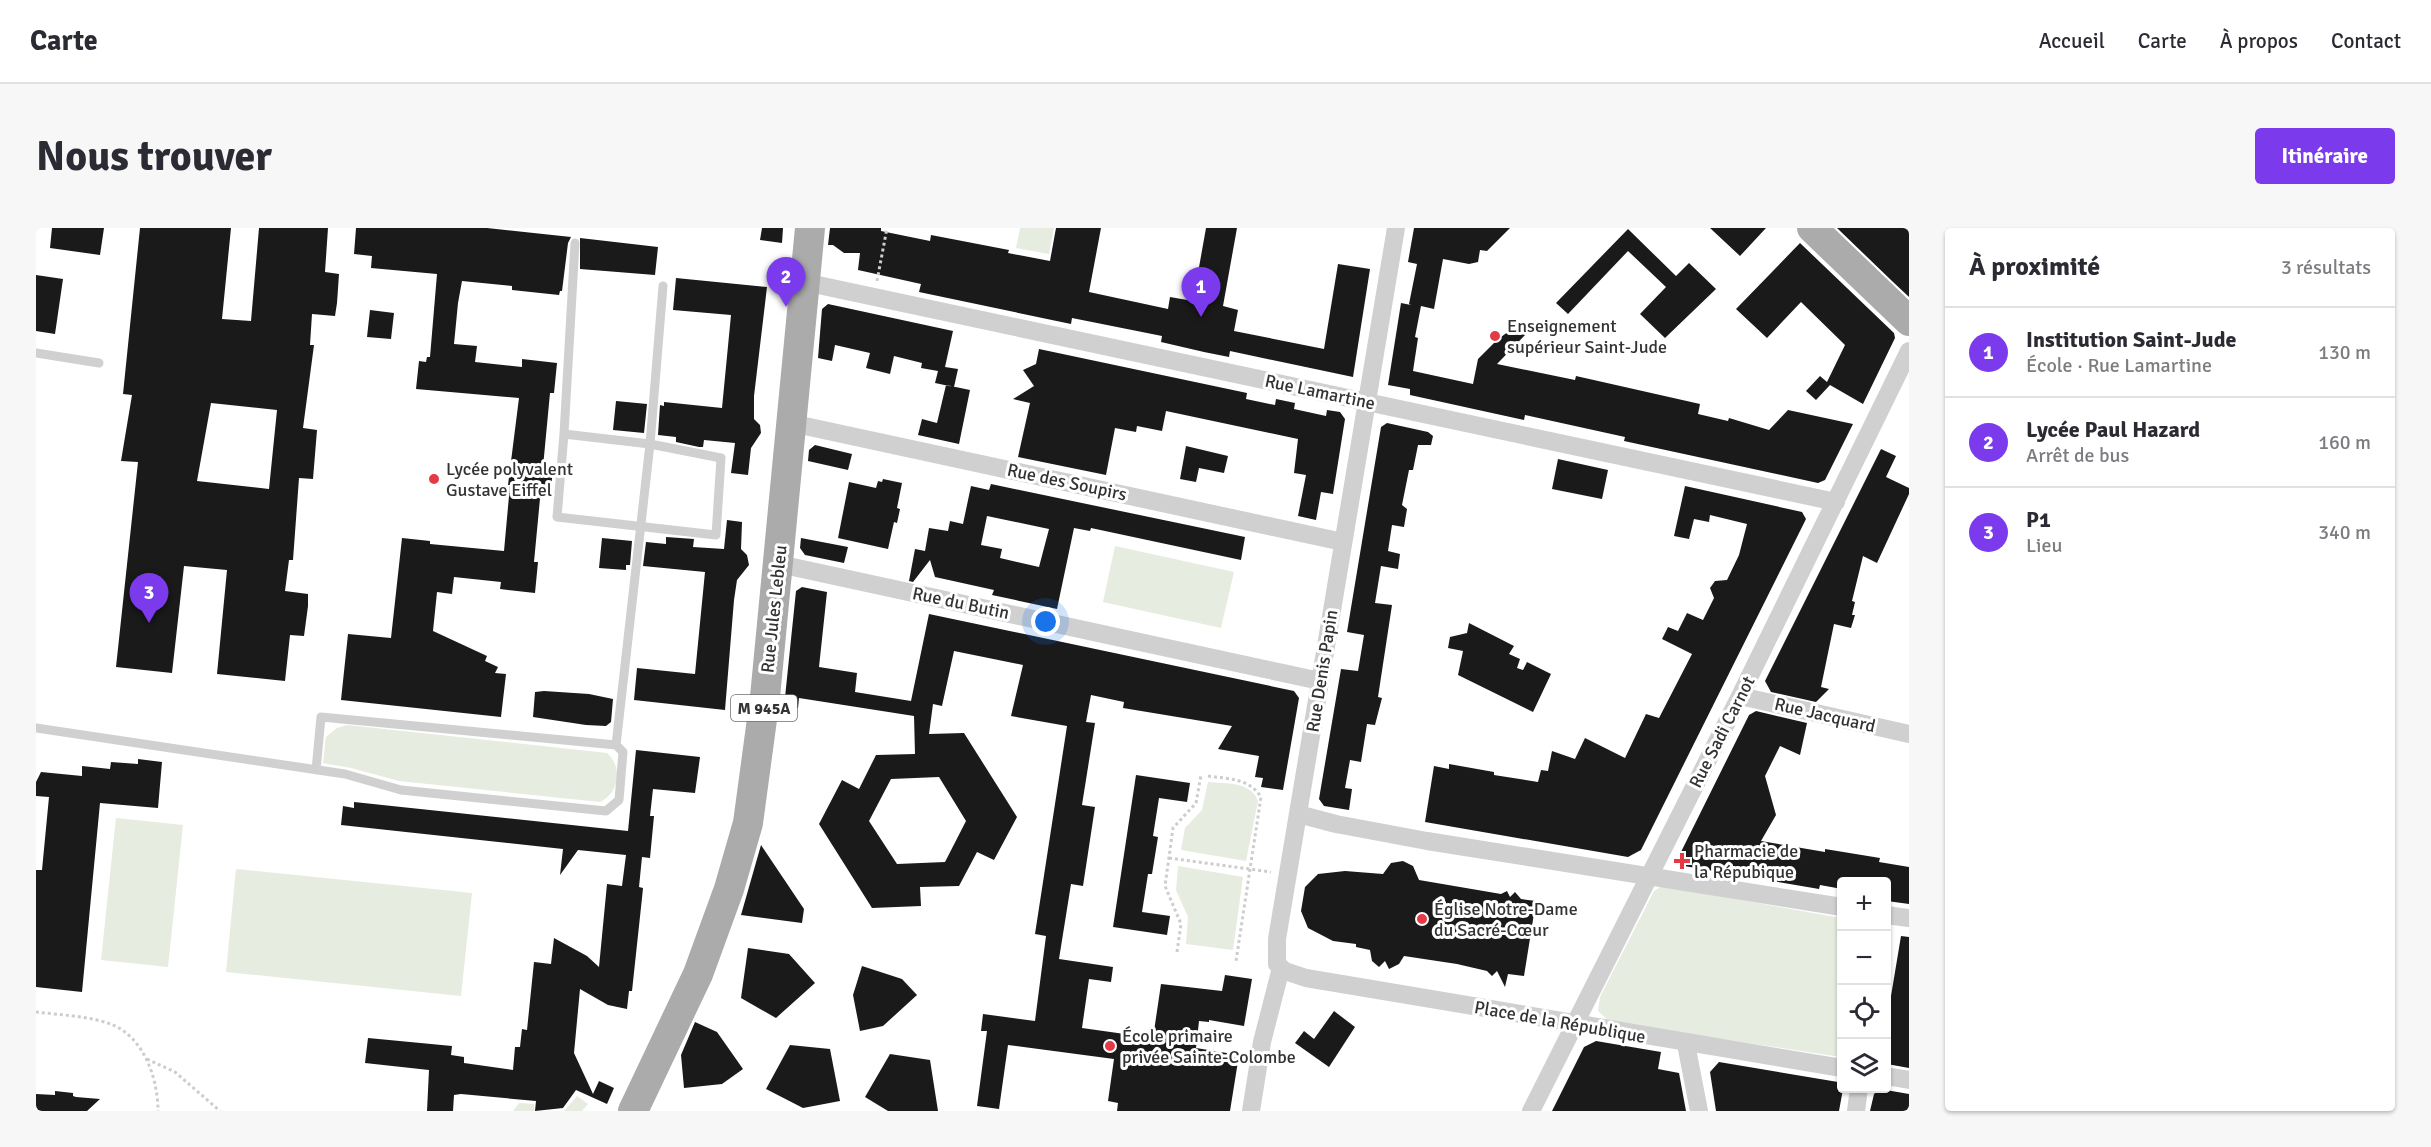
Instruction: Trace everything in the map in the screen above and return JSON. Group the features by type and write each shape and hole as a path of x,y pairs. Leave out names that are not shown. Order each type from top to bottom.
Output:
{"main road":[{"name":"Rue Jules Lebleu","path":"633,1111 698,974 739,856 758,760 810,228"},
{"path":"1812,228 1909,321"}],"street":[{"name":"Rue Denis Papin","path":"1251,1111 1262,1042 1281,968 1276,960 1275,951 1396,228"},
{"name":"Rue Lamartine","path":"804,282 1836,502"},
{"name":"Rue Sadi Carnot","path":"1531,1111 1740,696 1909,351"},
{"name":"Rue des Soupirs","path":"791,423 1343,542"},
{"name":"Rue du Butin","path":"778,564 1320,681"},
{"name":"Rue Jacquard","path":"1740,696 1909,734"},
{"path":"1298,814 1336,824 1427,841 1837,906"},
{"path":"1891,920 1909,918"},
{"name":"Place de la République","path":"1281,968 1306,978 1686,1044 1837,1067"},
{"path":"1686,1044 1699,1111"},
{"path":"1891,1077 1909,1080"},
{"path":"1856,1111 1858,1093"}],"lane":[{"path":"564,434 650,444 721,458 716,535 557,518 575,243"},
{"path":"616,745 650,444 663,286"},
{"path":"36,353 99,363"},
{"path":"36,728 316,770 345,774 401,790 606,812 619,800 623,752 616,745 321,717 316,770"}],"path":[{"path":"875,297 887,228"},
{"path":"1177,952 1181,924 1165,885 1173,828 1196,803 1201,775"},
{"path":"1208,776 1244,781 1255,788 1261,797 1236,961"},
{"path":"1169,858 1288,875"},
{"path":"36,1012 114,1025 130,1038 154,1075 158,1111"},
{"path":"145,1058 175,1072 220,1111"}],"shaded area":[{"path":"1020,228 1054,228 1049,254 1016,248"},
{"path":"1115,546 1234,572 1221,628 1103,602"},
{"path":"347,725 607,753 615,765 617,779 611,793 600,802 399,781 323,763 326,737 337,728"},
{"path":"1208,782 1244,787 1255,795 1258,801 1246,861 1181,850 1185,828 1202,810"},
{"path":"116,818 183,825 168,967 101,960"},
{"path":"1178,866 1243,877 1233,950 1186,944 1188,917 1176,890"},
{"path":"236,869 472,893 461,996 226,972"},
{"path":"1662,886 1837,917 1837,1056 1610,1022 1598,1011 1600,997 1654,891"},
{"path":"577,1096 588,1104 582,1111 564,1111"},
{"path":"519,1103 534,1104 534,1111 513,1111"}],"building":[{"path":"52,228 104,228 100,255 50,248"},
{"path":"140,228 231,228 222,319 251,321 259,228 328,228 325,272 339,274 337,303 335,316 312,314 310,345 314,345 303,428 317,430 313,479 299,478 293,560 289,560 285,591 308,594 308,606 304,636 290,635 285,681 217,674 227,570 184,566 172,673 116,667 138,462 121,461 132,395 123,394","holes":["211,403 277,410 269,489 197,481"]},
{"path":"356,228 487,228 571,237 568,243 562,291 559,295 512,290 512,286 462,281 458,303 454,344 477,346 475,362 522,367 522,359 557,363 554,393 550,393 543,467 553,468 551,489 541,488 534,562 538,562 535,593 500,589 501,582 454,577 452,594 437,592 433,631 487,656 485,661 498,667 495,673 506,674 501,717 341,700 348,634 391,638 402,538 430,541 430,544 504,551 510,485 508,485 519,398 416,389 419,361 426,362 427,357 430,357 437,274 371,268 372,256 354,254"},
{"path":"762,228 783,228 782,243 760,240"},
{"path":"830,228 881,228 881,231 930,241 931,235 1009,250 1008,253 1050,261 1056,228 1101,228 1089,292 1168,309 1170,297 1193,301 1206,228 1237,228 1223,306 1238,310 1234,331 1324,349 1338,264 1370,269 1353,377 1230,351 1229,357 1161,342 1162,336 1072,318 1071,324 919,292 921,284 858,270 860,253 844,253 833,245 828,245"},
{"path":"1414,228 1510,228 1487,251 1480,250 1478,262 1469,264 1443,259 1434,309 1421,306 1415,337 1418,338 1413,371 1473,384 1478,359 1497,340 1509,331 1526,334 1497,364 1575,380 1576,376 1700,404 1698,414 1728,421 1729,418 1769,430 1788,410 1853,424 1825,480 1818,483 1624,441 1625,437 1525,415 1524,420 1410,395 1410,389 1388,385 1401,303 1411,305 1409,304 1417,264 1408,262"},
{"path":"1710,228 1766,228 1740,256"},
{"path":"1837,228 1909,228 1909,297 1892,281"},
{"path":"1628,229 1676,276 1689,263 1716,289 1665,338 1640,314 1666,287 1628,251 1568,314 1556,303"},
{"path":"580,238 658,247 655,275 580,269"},
{"path":"1800,243 1894,333 1895,338 1863,404 1830,385 1816,400 1806,391 1820,376 1827,382 1845,345 1801,302 1767,338 1736,309"},
{"path":"36,275 63,279 55,334 36,331"},
{"path":"676,278 767,287 754,396 754,419 760,425 761,433 751,448 748,475 731,473 735,443 704,440 703,447 699,447 676,442 676,437 658,435 660,405 664,406 664,402 722,408 731,315 673,310"},
{"path":"828,304 953,331 945,367 958,369 954,387 935,383 938,371 921,368 922,363 894,356 890,374 866,368 870,353 835,345 832,361 818,358 822,309"},
{"path":"370,310 394,313 391,339 367,337"},
{"path":"1039,349 1247,393 1246,399 1275,405 1276,399 1295,403 1294,409 1326,416 1327,410 1340,412 1345,419 1333,494 1321,492 1316,520 1298,516 1306,475 1294,473 1298,439 1166,411 1162,431 1137,426 1136,432 1115,428 1106,475 1018,457 1030,403 1013,399 1034,386 1023,370 1036,364"},
{"path":"946,385 970,390 959,444 918,435 922,419 937,423"},
{"path":"616,401 647,404 644,433 613,430"},
{"path":"1387,423 1428,432 1433,436 1431,445 1418,445 1413,470 1409,470 1402,505 1407,509 1404,527 1392,525 1388,551 1400,554 1398,569 1381,566 1375,603 1392,605 1378,697 1382,698 1375,725 1367,724 1361,762 1350,760 1345,788 1352,789 1349,810 1324,806 1319,799 1341,669 1358,671 1364,635 1347,632 1381,427"},
{"path":"815,445 852,454 848,470 808,461 809,450"},
{"path":"1186,446 1228,456 1224,473 1199,468 1196,482 1180,479"},
{"path":"1881,449 1896,456 1886,477 1909,488 1909,494 1877,563 1863,556 1852,601 1855,602 1852,615 1855,615 1851,628 1834,624 1821,687 1829,689 1816,702 1771,692 1765,681"},
{"path":"1558,459 1608,470 1602,499 1552,489"},
{"path":"883,479 902,483 897,508 900,509 897,523 894,522 888,549 838,538 849,482 876,488 878,481 882,482"},
{"path":"991,484 1245,537 1241,560 1091,528 1090,531 1074,528 1057,609 992,595 994,590 935,577 930,560 913,582 909,581 915,549 925,551 929,528 948,531 950,521 963,524 971,486 989,490","holes":["987,516 1049,529 1039,567 1000,558 1002,549 981,545"]},
{"path":"1685,486 1802,512 1806,519 1641,850 1628,857 1425,822 1434,766 1449,769 1449,764 1494,772 1494,775 1538,782 1541,770 1548,771 1552,751 1575,759 1585,738 1625,758 1646,714 1659,718 1692,654 1662,639 1668,627 1678,631 1687,613 1703,620 1714,598 1710,588 1715,581 1727,580 1739,555 1747,524 1710,515 1709,522 1694,519 1689,539 1674,536"},
{"path":"727,520 742,522 741,549 747,555 749,565 737,580 725,710 634,700 637,668 695,674 705,572 643,566 646,542 666,544 666,537 694,539 693,547 724,549"},
{"path":"602,538 632,541 630,565 626,565 626,570 599,568"},
{"path":"801,538 848,547 844,563 805,555 800,548"},
{"path":"802,587 827,592 819,667 857,673 855,692 911,701 929,614 1294,691 1299,698 1283,790 1261,787 1263,778 1255,777 1259,756 1218,749 1232,726 1123,708 1124,702 1091,695 1086,722 1095,723 1082,805 1095,807 1083,886 1071,884 1059,959 1113,967 1111,982 1089,979 1082,1028 1153,1038 1161,984 1222,991 1225,975 1252,979 1244,1026 1209,1020 1209,1022 1199,1021 1196,1048 1239,1055 1230,1111 1117,1111 1118,1103 1108,1101 1114,1059 1008,1045 999,1109 977,1106 987,1031 981,1031 983,1014 1035,1021 1046,936 1035,934 1067,726 1011,716 1023,665 954,651 942,706 933,704 929,734 964,733 1017,817 994,860 977,852 959,886 920,887 921,906 872,908 819,824 842,780 859,789 876,755 915,754 914,716 799,698 798,708 784,707 796,591","holes":["939,777 966,821 945,862 897,864 869,821 891,779"]},
{"path":"1469,623 1514,646 1509,654 1520,659 1517,668 1523,670 1527,662 1551,674 1533,712 1458,675 1463,651 1448,648 1450,637 1467,633"},
{"path":"535,692 589,694 613,699 611,722 606,726 586,725 533,717"},
{"path":"1756,711 1807,723 1800,755 1780,746 1765,776 1776,815 1761,841 1825,852 1825,849 1880,858 1879,862 1909,867 1909,904 1891,902 1891,877 1837,877 1837,888 1820,885 1819,889 1684,866 1679,856 1749,715"},
{"path":"636,750 700,757 695,793 653,789 650,816 654,816 650,858 642,857 639,887 643,888 632,991 629,991 627,1009 608,1005 580,989 574,1053 593,1094 599,1081 614,1088 607,1104 576,1090 563,1108 535,1111 536,1101 461,1094 454,1095 453,1111 427,1111 429,1070 365,1063 368,1038 452,1046 451,1055 464,1057 464,1063 513,1070 515,1047 520,1047 522,1029 527,1030 534,962 551,964 554,938 587,956 599,967 607,884 622,886 626,855 578,850 560,875 563,849 341,825 343,806 354,808 354,802 628,831"},
{"path":"138,759 162,762 158,808 100,803 82,992 36,987 36,870 42,870 49,797 36,796 36,782 41,772 82,776 82,766 110,769 111,762 138,764"},
{"path":"1136,775 1190,783 1187,802 1159,798 1153,836 1158,837 1152,874 1148,874 1142,912 1170,916 1167,935 1113,927"},
{"path":"761,845 804,909 802,923 741,915"},
{"name":"Église Notre-Dame du Sacré-Cœur","path":"1403,861 1413,866 1419,880 1501,894 1507,891 1510,897 1515,892 1521,899 1536,901 1524,976 1508,974 1505,987 1497,971 1492,976 1487,971 1457,964 1404,956 1399,964 1389,969 1385,961 1379,967 1372,961 1370,950 1356,947 1356,944 1333,941 1308,928 1301,911 1305,887 1318,874 1345,871 1383,874 1391,863"},
{"path":"1901,936 1909,937 1909,1068 1891,1065 1891,996"},
{"path":"748,948 789,954 815,983 776,1018 741,998"},
{"path":"862,966 902,979 917,995 883,1026 860,1031 853,995"},
{"path":"1334,1011 1355,1027 1329,1067 1295,1043 1304,1031 1314,1039"},
{"path":"695,1022 717,1032 743,1069 722,1084 684,1088 681,1055"},
{"path":"1596,1041 1661,1052 1658,1069 1679,1073 1686,1111 1552,1111 1584,1047"},
{"path":"790,1045 830,1049 840,1101 803,1108 766,1089"},
{"path":"890,1054 930,1060 938,1111 888,1111 865,1097"},
{"path":"1719,1062 1837,1082 1837,1093 1842,1093 1839,1111 1716,1111 1710,1072"},
{"path":"55,1091 73,1093 76,1097 100,1099 87,1111 36,1111 36,1094 55,1095"},
{"path":"1891,1091 1909,1094 1909,1111 1870,1111 1874,1094 1891,1093"}],"place":[{"name":"Lycée Paul Hazard","path":"786,307"},
{"name":"Institution Saint-Jude","path":"1201,317"},
{"name":"Enseignement supérieur Saint-Jude","path":"1495,336"},
{"name":"Lycée polyvalent Gustave Eiffel","path":"434,479"},
{"name":"P1","path":"149,623"},
{"name":"Pharmacie de la Répubique","path":"1682,861"},
{"name":"Église Notre-Dame du Sacré-Cœur","path":"1422,919"},
{"name":"École primaire privée Sainte-Colombe","path":"1110,1046"}]}
